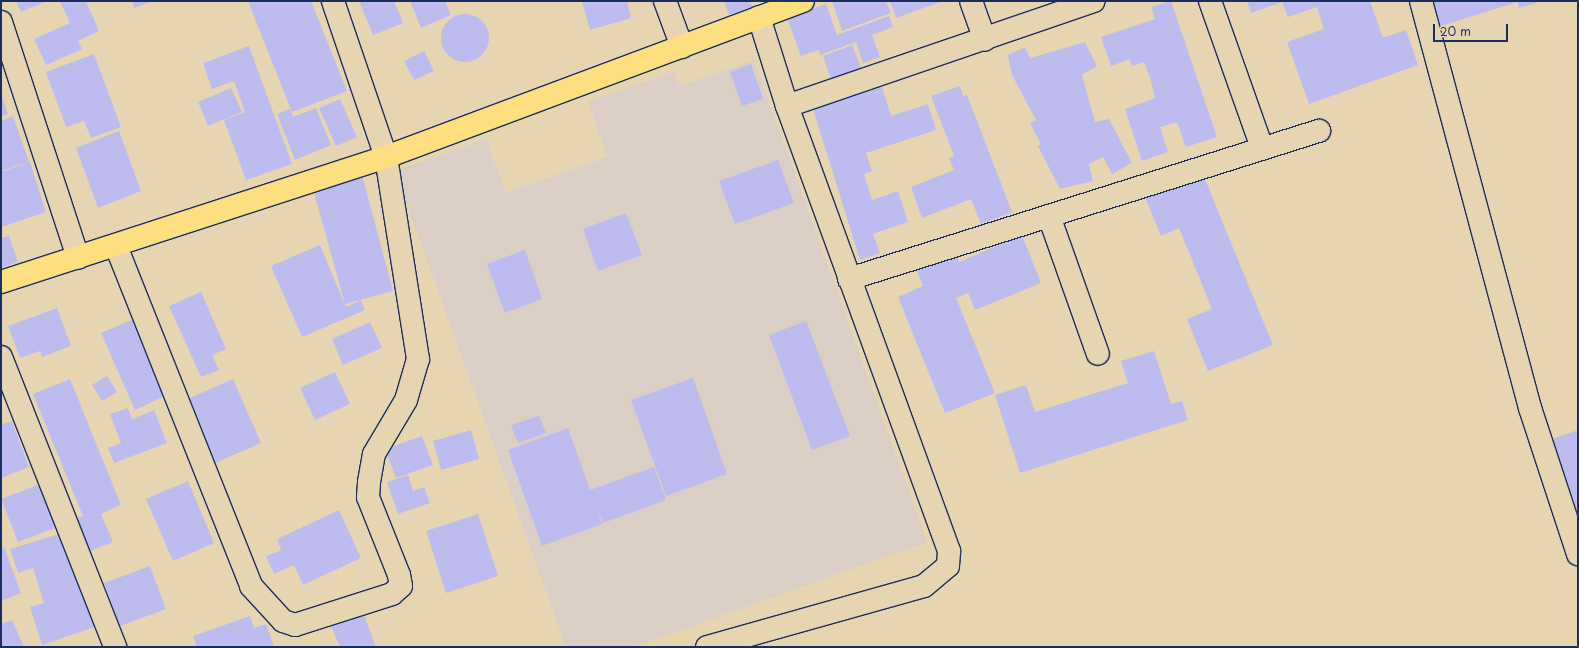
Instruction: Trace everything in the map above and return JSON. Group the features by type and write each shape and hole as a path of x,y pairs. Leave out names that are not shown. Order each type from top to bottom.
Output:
{"main road":[{"path":"1,282 116,246 386,157 803,1"}],"street":[{"path":"116,246 251,586 283,621 305,624 392,594 401,586 368,497 374,454 406,400 418,359 386,157 333,1"},
{"path":"665,1 682,47"},
{"path":"971,1 985,40"},
{"path":"787,106 985,40 1094,1"},
{"path":"1210,1 1262,148"},
{"path":"1421,1 1530,408 1578,554"},
{"path":"707,647 924,586 948,566 949,551 787,106 759,17"},
{"path":"1,22 78,258"},
{"path":"849,279 1319,131"},
{"path":"1049,216 1098,354"},
{"path":"1,357 115,647"}],"shaded area":[{"path":"754,60 927,542 634,647 566,647 395,171 486,139 506,193 607,157 588,102 675,71 680,86"}],"building":[{"path":"16,1 47,1 21,12"},
{"path":"60,1 86,1 99,31 78,41 82,49 46,65 34,39 70,23"},
{"path":"132,1 153,1 134,8"},
{"path":"248,1 311,1 347,91 292,112"},
{"path":"359,1 394,1 403,23 373,35"},
{"path":"410,1 445,1 451,15 421,28"},
{"path":"582,1 627,1 631,18 590,30"},
{"path":"724,1 750,1 752,7 729,15"},
{"path":"832,1 886,1 891,13 842,31"},
{"path":"890,1 943,1 896,18"},
{"path":"1171,1 1217,137 1186,147 1177,122 1160,127 1168,152 1142,161 1125,109 1155,98 1150,78 1144,62 1132,66 1130,59 1111,66 1101,37 1155,19 1151,7"},
{"path":"1247,1 1370,1 1383,38 1406,30 1418,65 1309,104 1287,42 1324,29 1317,7 1288,17 1282,2 1251,13"},
{"path":"1430,1 1542,1 1519,8 1517,2 1438,27"},
{"path":"826,4 837,35 889,16 893,27 872,35 880,57 863,63 856,42 820,55 819,50 801,56 787,18"},
{"path":"460,14 470,14 479,18 485,24 489,33 489,43 485,52 479,58 470,62 460,62 451,58 445,52 441,43 441,33 445,24 451,18"},
{"path":"1085,42 1097,66 1082,75 1095,122 1109,119 1132,163 1112,174 1103,157 1089,164 1093,181 1060,189 1038,146 1041,144 1030,123 1036,120 1012,75 1008,55 1025,47 1030,58"},
{"path":"852,45 861,68 831,79 823,56"},
{"path":"249,46 292,164 246,180 224,120 245,112 234,81 212,89 203,63"},
{"path":"424,51 434,71 414,80 404,61"},
{"path":"94,54 121,127 91,138 84,121 66,127 46,72"},
{"path":"751,64 763,99 742,106 730,72"},
{"path":"960,86 963,96 967,95 1012,212 981,224 971,199 922,218 911,187 954,170 949,158 954,156 931,96"},
{"path":"882,87 891,116 928,104 936,130 866,153 872,171 864,174 872,200 898,191 908,222 873,234 880,253 860,260 813,109"},
{"path":"231,88 242,112 208,126 198,102"},
{"path":"1,93 8,114 1,116"},
{"path":"340,99 357,137 336,146 319,108"},
{"path":"316,108 331,145 295,160 277,114 290,109 293,117"},
{"path":"13,116 29,162 1,171 1,121"},
{"path":"119,131 141,191 98,208 76,148"},
{"path":"778,160 794,203 735,224 719,181"},
{"path":"30,162 46,212 1,227 1,172"},
{"path":"1202,172 1273,345 1208,371 1187,319 1212,309 1179,228 1161,236 1144,195"},
{"path":"362,175 393,291 345,304 313,189"},
{"path":"626,213 642,255 598,271 583,229"},
{"path":"1022,235 1041,283 975,310 968,293 956,298 995,393 945,413 898,297 923,286 915,266 954,250 959,262"},
{"path":"9,236 18,262 1,268 1,238"},
{"path":"320,245 346,307 361,300 365,310 302,337 271,266"},
{"path":"525,250 542,299 505,313 487,264"},
{"path":"201,292 226,349 212,355 219,370 201,377 169,306"},
{"path":"57,308 71,346 42,357 40,351 20,358 8,326"},
{"path":"134,319 167,395 135,410 101,333"},
{"path":"806,321 850,436 812,450 769,335"},
{"path":"370,322 382,348 343,365 332,339"},
{"path":"1154,351 1171,404 1182,401 1188,420 1020,473 995,395 1026,385 1035,412 1128,383 1121,361"},
{"path":"335,372 350,404 315,420 300,388"},
{"path":"107,376 117,392 102,401 92,385"},
{"path":"693,378 727,474 666,496 631,400"},
{"path":"70,379 121,505 101,514 113,542 90,551 77,518 83,516 33,394"},
{"path":"233,379 261,443 208,466 181,402"},
{"path":"128,408 132,419 154,410 167,443 114,463 108,448 121,443 110,414"},
{"path":"539,416 546,433 518,443 511,425"},
{"path":"12,421 29,467 1,478 1,425"},
{"path":"568,428 590,490 654,467 666,500 603,523 595,504 602,524 542,546 508,450"},
{"path":"471,430 479,459 441,470 433,441"},
{"path":"1578,430 1578,536 1546,441"},
{"path":"422,436 433,465 396,478 385,449"},
{"path":"408,475 413,491 424,487 430,503 398,514 387,482"},
{"path":"188,481 214,543 173,561 146,499"},
{"path":"45,482 61,526 18,542 1,499"},
{"path":"339,510 361,558 303,585 294,565 274,574 266,556 281,550 277,539"},
{"path":"478,514 498,576 446,593 426,531"},
{"path":"65,532 95,627 42,645 30,607 44,603 33,568 18,573 10,549"},
{"path":"4,547 21,593 1,601 1,548"},
{"path":"150,566 166,609 120,626 104,583"},
{"path":"363,613 376,647 340,647 331,626"},
{"path":"250,616 254,628 266,624 274,647 197,647 193,636"},
{"path":"12,620 24,647 1,647 1,624"}]}
